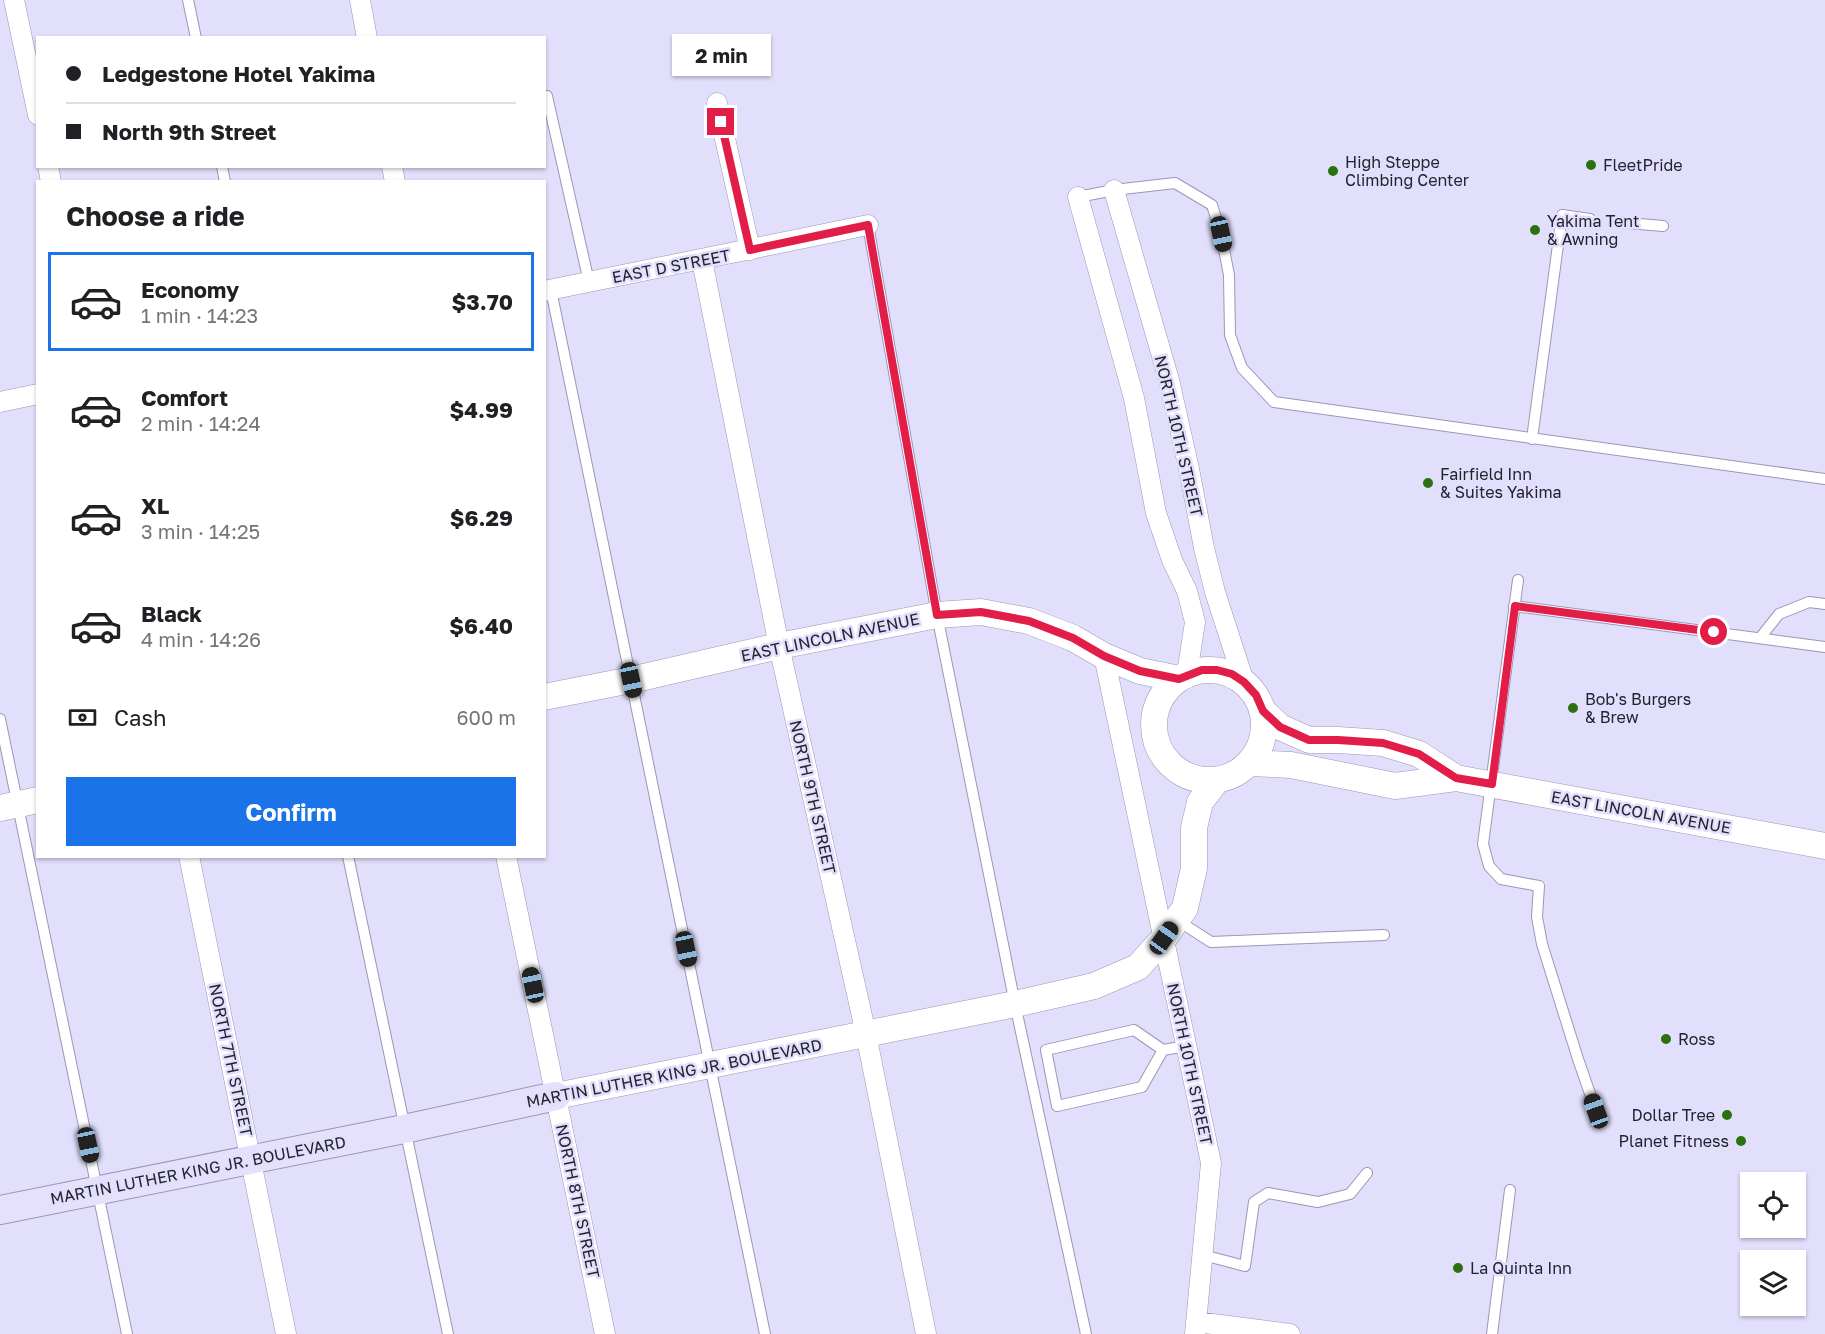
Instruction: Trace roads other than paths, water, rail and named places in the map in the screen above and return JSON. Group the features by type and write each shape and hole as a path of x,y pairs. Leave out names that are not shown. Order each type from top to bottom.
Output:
{"main road":[{"name":"MARTIN LUTHER KING JR. BOULEVARD","path":"0,1210 556,1096"}],"street":[{"path":"14,0 36,105"},
{"path":"360,0 367,36"},
{"path":"717,104 750,250"},
{"name":"NORTH 10TH STREET","path":"1114,190 1169,380 1215,592 1244,682"},
{"path":"1078,197 1134,398 1156,513 1172,560 1187,591 1195,622 1183,676"},
{"name":"EAST D STREET","path":"548,290 868,225"},
{"name":"NORTH 9TH STREET","path":"702,260 779,646 866,1034 926,1334"},
{"path":"0,402 36,394"},
{"name":"EAST LINCOLN AVENUE","path":"546,697 631,680 779,646 937,615 981,612 1029,621 1073,638 1104,656 1140,671 1183,676"},
{"name":"NORTH 10TH STREET","path":"1104,656 1171,929 1186,1046 1211,1163 1196,1328"},
{"path":"1202,670 1217,670 1232,674 1244,682 1256,695 1263,711 1264,729 1260,747 1250,763 1234,774 1217,780 1198,779 1181,772 1167,760 1157,744 1154,726 1156,708 1165,691 1183,676 1202,670"},
{"name":"EAST LINCOLN AVENUE","path":"1263,711 1280,727 1309,740 1383,743 1419,754 1456,778"},
{"name":"EAST LINCOLN AVENUE","path":"1250,763 1291,765 1395,786 1456,778 1825,846"},
{"name":"MARTIN LUTHER KING JR. BOULEVARD","path":"556,1096 1015,1004 1094,986 1138,967 1171,929 1185,908 1194,868 1194,828 1200,802 1217,780"},
{"name":"NORTH 7TH STREET","path":"189,858 286,1334"},
{"name":"NORTH 8TH STREET","path":"506,858 606,1334"},
{"path":"1196,1328 1290,1334"}],"lane":[{"path":"188,0 196,36"},
{"path":"546,96 548,96 588,282"},
{"path":"1078,197 1175,183 1212,205 1221,234 1229,275 1230,335 1242,368 1274,402 1825,479"},
{"path":"1532,439 1562,214 1590,219"},
{"path":"1628,223 1663,226"},
{"path":"868,225 937,615 1015,1004 1086,1334"},
{"path":"548,290 631,680 765,1334"},
{"path":"1518,580 1483,844 1489,866 1501,879 1539,886 1537,917 1542,944 1596,1111"},
{"path":"1760,638 1779,614 1809,602 1825,604"},
{"path":"1515,606 1825,646"},
{"path":"0,719 127,1334"},
{"path":"348,858 448,1334"},
{"path":"1171,929 1211,942 1384,935"},
{"path":"1163,1050 1142,1087 1057,1106 1046,1050 1134,1030 1163,1050 1186,1046"},
{"path":"1203,1255 1245,1266 1254,1202 1268,1193 1318,1202 1350,1194 1366,1173"},
{"path":"1492,1334 1510,1190"}],"place":[{"name":"FleetPride","path":"1591,165"},
{"name":"High Steppe Climbing Center","path":"1333,171"},
{"name":"Yakima Tent & Awning","path":"1535,230"},
{"name":"Fairfield Inn & Suites Yakima","path":"1428,483"},
{"name":"Bob's Burgers & Brew","path":"1573,708"},
{"name":"Ross","path":"1666,1039"},
{"name":"Dollar Tree","path":"1727,1115"},
{"name":"Planet Fitness","path":"1741,1141"},
{"name":"La Quinta Inn","path":"1458,1268"}]}
